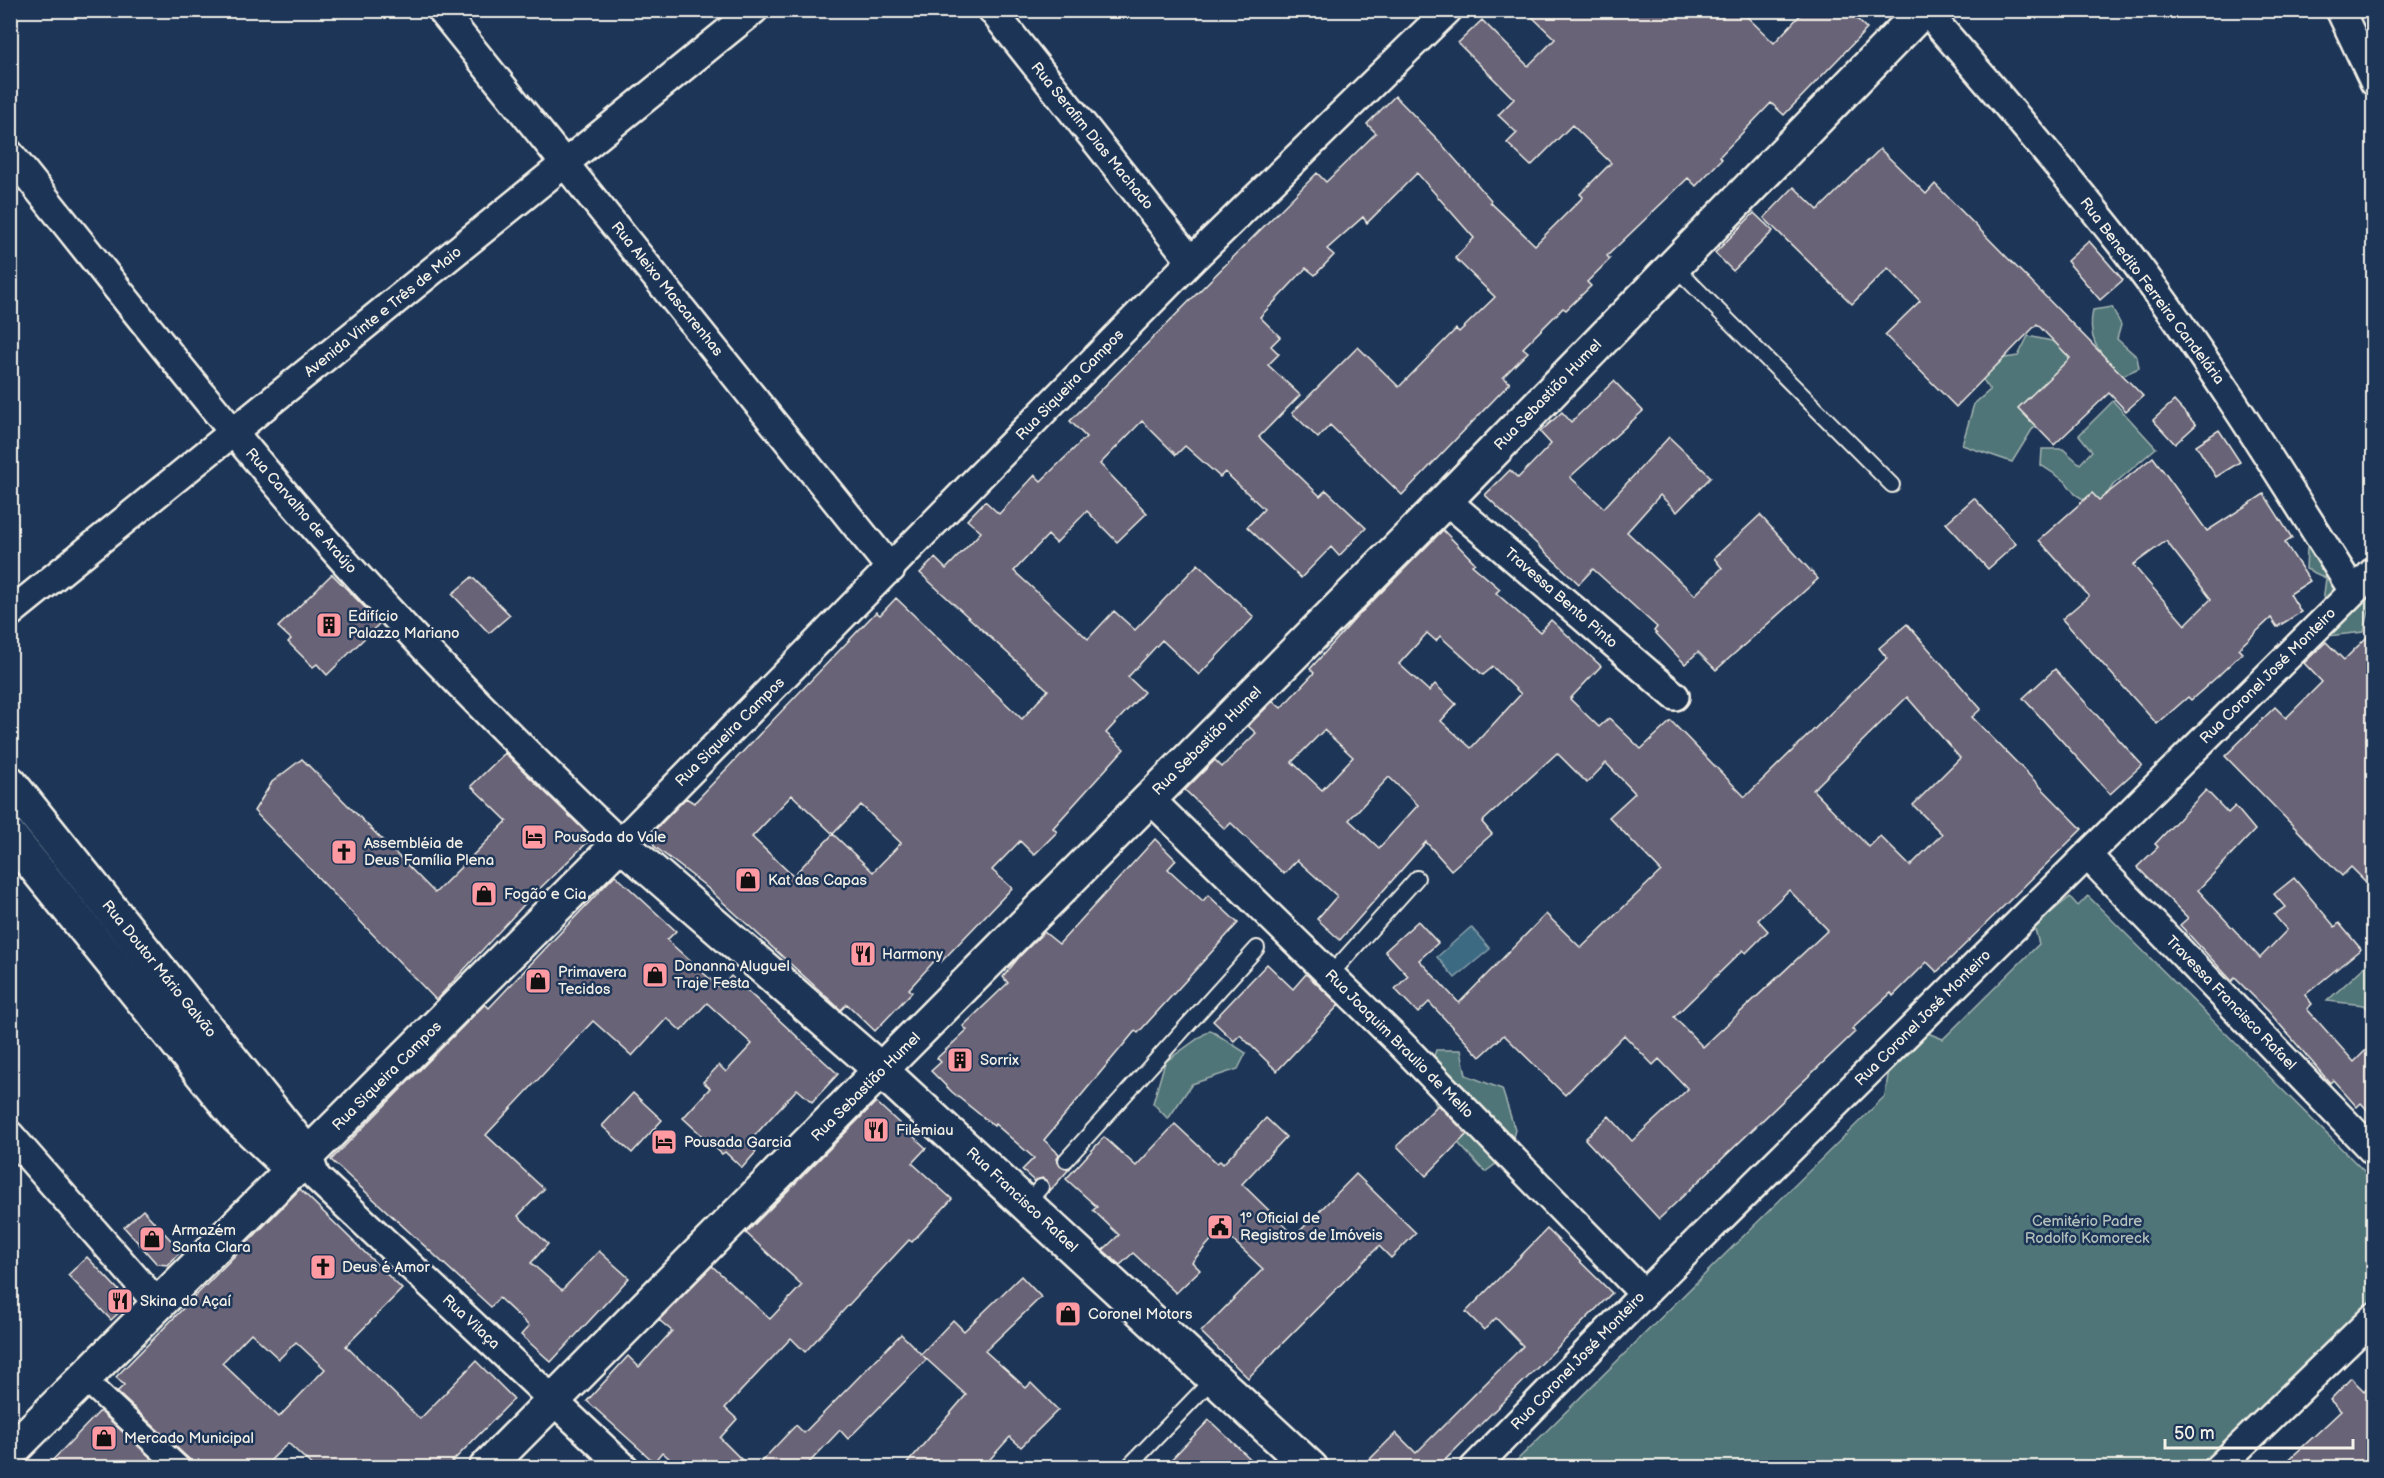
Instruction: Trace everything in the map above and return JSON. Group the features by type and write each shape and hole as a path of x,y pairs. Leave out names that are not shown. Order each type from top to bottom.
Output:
{"street":[{"name":"Rua Aleixo Mascarenhas","path":"441,10 891,569"},
{"name":"Avenida Vinte e Três de Maio","path":"10,613 567,164 754,10"},
{"name":"Rua Serafim Dias Machado","path":"992,10 1191,261"},
{"name":"Rua Siqueira Campos","path":"10,1452 157,1303 306,1168 620,843 1191,261 1448,10"},
{"name":"Rua Sebastião Humel","path":"486,1467 882,1071 1446,500 1924,10"},
{"name":"Rua Benedito Ferreira Candelária","path":"1924,10 1999,95 2122,245 2241,413 2353,591"},
{"path":"2340,10 2373,82"},
{"name":"Rua Carvalho de Araújo","path":"10,154 234,433 326,540 474,700 620,843"},
{"name":"Travessa Bento Pinto","path":"1446,500 1675,696"},
{"name":"Rua Coronel José Monteiro","path":"1474,1467 1644,1294 2373,571"},
{"name":"Rua Doutor Mário Galvão","path":"10,783 306,1168"},
{"name":"Rua Joaquim Braulio de Mello","path":"1150,799 1330,975 1644,1294"},
{"path":"10,836 237,1117 306,1168"},
{"name":"Rua Francisco Rafael","path":"620,843 882,1071 1033,1196 1214,1378 1311,1467"},
{"name":"Travessa Francisco Rafael","path":"2088,856 2373,1152"},
{"path":"10,1135 157,1303"},
{"name":"Rua Vilaça","path":"306,1168 625,1467"},
{"path":"2218,1467 2373,1317"},
{"path":"83,1378 180,1467"}],"lane":[{"path":"1674,266 1892,485"},
{"path":"1330,975 1417,878"},
{"path":"1066,1160 1257,948"},
{"path":"1127,1467 1214,1378"}],"green space":[{"path":"2112,307 2121,325 2117,339 2137,357 2139,368 2121,376 2097,347 2092,331 2093,310"},
{"path":"2028,336 2061,343 2070,359 2056,408 2033,428 2012,462 1962,445 1974,404 1990,390 1982,378 2005,358 2018,356"},
{"path":"2113,401 2156,448 2113,485 2098,509 2075,494 2065,481 2041,465 2042,449 2063,449 2080,464 2092,451 2079,435"},
{"path":"2324,542 2351,579 2373,571 2373,610 2369,611 2364,632 2328,636 2321,618 2326,578 2306,569 2307,548"},
{"name":"Cemitério Padre Rodolfo Komoreck","path":"2088,896 2373,1180 2373,1298 2202,1467 1509,1468 1885,1096 1889,1069 1925,1032 1943,1039 2039,944 2034,926 2070,897 2078,906"},
{"path":"2373,959 2373,1014 2364,1005 2327,1001"},
{"path":"1210,1030 1246,1053 1238,1069 1192,1084 1168,1119 1153,1103 1165,1062"},
{"path":"1436,1050 1461,1050 1466,1075 1502,1089 1515,1130 1508,1155 1485,1172 1448,1132 1425,1081"}],"water":[{"path":"1471,927 1490,949 1455,978 1437,957"}],"building":[{"path":"1525,10 1740,10 1774,43 1805,10 1848,10 1867,29 1784,115 1771,103 1720,156 1722,159 1696,186 1688,178 1607,256 1610,259 1587,282 1591,286 1566,310 1563,308 1523,348 1528,352 1503,377 1510,383 1402,495 1330,425 1318,438 1292,413 1358,347 1399,387 1456,329 1459,332 1495,297 1455,258 1474,238 1417,173 1367,223 1363,217 1327,249 1334,255 1315,275 1306,268 1260,317 1280,337 1271,346 1279,354 1268,365 1300,395 1259,437 1320,496 1326,490 1366,528 1339,556 1331,547 1301,578 1247,527 1264,509 1225,472 1220,477 1185,446 1176,455 1142,421 1100,464 1147,513 1117,542 1087,511 1056,543 1048,535 1014,571 1088,639 1114,611 1135,630 1198,564 1254,617 1199,675 1162,640 1128,677 1144,692 1106,733 1124,749 1053,828 1057,832 1034,855 1020,841 992,870 1012,888 941,962 937,958 909,989 912,992 875,1031 847,1004 841,1010 703,884 654,846 651,834 686,798 694,803 876,612 880,615 896,598 1022,719 1048,690 920,573 935,558 946,569 981,532 967,520 985,501 999,514 1035,475 1041,481 1086,437 1070,421 1317,173 1326,182 1376,133 1367,124 1395,96 1438,140 1491,200 1490,202 1535,245 1583,197 1580,194 1611,163 1572,125 1531,166 1507,143 1517,133 1498,115 1514,99 1458,43 1482,20 1528,66 1555,39","holes":["792,795 833,834 793,876 752,837","861,805 901,843 873,872 833,834"]},
{"path":"1880,149 1926,194 1935,184 2143,396 2126,411 2109,393 2054,445 2018,408 2070,358 2037,324 1956,407 1885,335 1920,301 1888,268 1852,304 1764,218 1794,187 1818,210"},
{"path":"1754,213 1773,231 1733,271 1715,253"},
{"path":"2089,241 2123,280 2100,300 2067,261"},
{"path":"1614,381 1643,411 1570,477 1604,508 1669,437 1711,477 1677,512 1660,495 1627,532 1695,595 1722,568 1714,558 1760,515 1818,579 1716,670 1698,652 1685,664 1654,631 1657,627 1593,569 1579,584 1485,495 1510,470 1518,478 1551,444 1540,432 1562,412 1571,422"},
{"path":"2174,401 2196,425 2175,444 2153,420"},
{"path":"2219,430 2240,462 2216,477 2196,445"},
{"path":"2153,457 2207,531 2264,494 2292,538 2285,543 2310,581 2290,594 2301,612 2277,627 2271,618 2238,649 2242,653 2218,676 2191,700 2188,697 2157,724 2062,619 2089,596 2039,540 2092,493 2099,500","holes":["2166,541 2211,599 2185,625 2133,565"]},
{"path":"1974,498 2016,544 1988,569 1946,523"},
{"path":"1443,530 1475,563 1472,565 1500,589 1496,593 1540,632 1551,620 1601,666 1570,699 1599,727 1609,718 1641,749 1671,721 1745,797 1887,658 1879,648 1907,624 1981,709 1972,717 2082,829 1937,972 1927,962 1893,996 1891,993 1852,1029 1855,1032 1659,1219 1585,1139 1609,1116 1632,1141 1688,1089 1659,1059 1653,1065 1624,1035 1565,1095 1504,1035 1480,1057 1429,1002 1418,1013 1395,989 1408,976 1385,951 1418,921 1438,943 1419,960 1459,1003 1546,914 1581,948 1661,871 1609,817 1635,793 1606,763 1587,783 1557,753 1482,822 1492,834 1451,870 1426,842 1340,940 1317,919 1337,896 1297,860 1284,874 1231,823 1225,829 1185,790 1215,760 1222,767 1256,733 1248,726 1273,701 1281,708 1314,673 1310,669 1355,619","holes":["1427,633 1436,641 1440,636 1483,675 1493,667 1521,694 1471,748 1441,721 1456,704 1435,684 1429,691 1399,664","1907,697 1960,758 1913,805 1942,834 1910,866 1880,836 1869,847 1813,790","1324,730 1353,757 1322,790 1292,762","1389,777 1418,805 1379,848 1349,820","1789,890 1828,930 1703,1047 1674,1017 1743,950 1746,953 1768,931 1758,920"]},
{"name":"Edifício Palazzo Mariano","path":"332,574 380,623 327,675 317,664 313,667 288,642 291,639 278,627"},
{"path":"472,577 510,615 489,633 452,594"},
{"path":"2373,631 2373,889 2351,867 2342,876 2225,756 2275,707 2286,718 2322,682 2304,663 2326,642 2344,660"},
{"path":"2055,669 2142,765 2110,794 2023,698"},
{"name":"Assembléia de Deus Família Plena","path":"505,753 592,838 532,896 436,1000 254,811 272,782 302,759 435,893 507,821 471,786"},
{"path":"2206,790 2228,813 2235,806 2255,830 2198,890 2260,958 2287,930 2274,915 2285,907 2274,894 2294,878 2335,927 2339,923 2361,949 2305,995 2312,1004 2307,1009 2354,1062 2373,1043 2373,1116 2361,1103 2357,1107 2333,1080 2330,1083 2269,1012 2235,978 2232,981 2180,925 2188,918 2137,867 2158,847 2155,844"},
{"path":"1155,839 1176,860 1168,869 1203,901 1208,895 1238,923 1138,1033 1135,1031 1044,1140 1059,1154 1057,1159 1060,1166 1065,1169 1071,1167 1048,1193 1050,1188 1047,1181 1042,1178 1034,1181 1022,1170 1034,1158 995,1124 994,1126 952,1092 931,1071 941,1062 937,1058 967,1030 963,1026 1008,983 1003,977 1020,956 1044,932 1059,944"},
{"path":"615,875 676,931 667,940 720,988 731,976 838,1074 812,1102 797,1089 747,1144 756,1152 742,1168 725,1152 722,1154 683,1118 710,1088 703,1082 719,1065 726,1072 752,1044 707,1003 681,1031 667,1018 632,1056 593,1021 486,1135 544,1189 518,1216 548,1244 531,1263 562,1290 599,1251 629,1278 551,1362 521,1335 529,1326 499,1298 491,1307 331,1160 485,1004 489,1008"},
{"path":"1267,964 1293,989 1306,974 1339,1005 1277,1071 1240,1035 1234,1041 1213,1021"},
{"path":"633,1093 662,1120 632,1153 602,1126"},
{"path":"876,1102 926,1148 912,1163 952,1199 912,1242 909,1240 805,1352 791,1338 725,1408 737,1419 720,1438 749,1467 679,1467 662,1452 654,1462 587,1401 628,1356 639,1367 672,1331 659,1320 712,1266 770,1319 802,1285 746,1233"},
{"path":"1438,1105 1467,1134 1426,1176 1397,1146"},
{"path":"1266,1118 1286,1137 1242,1184 1295,1236 1356,1174 1416,1233 1391,1258 1379,1246 1248,1378 1201,1332 1263,1269 1221,1229 1192,1262 1200,1270 1176,1293 1133,1253 1120,1265 1103,1250 1119,1235 1093,1210 1097,1207 1066,1179 1104,1137 1136,1166 1175,1124 1217,1163 1220,1161 1223,1164"},
{"path":"300,1189 402,1289 346,1346 420,1419 476,1361 514,1399 447,1467 314,1467 288,1443 264,1467 192,1467 189,1459 117,1392 124,1385 116,1377","holes":["251,1333 279,1359 296,1342 325,1369 279,1417 222,1363"]},
{"name":"Armazém Santa Clara","path":"143,1210 181,1251 168,1265 157,1264 124,1227"},
{"path":"1547,1229 1612,1293 1438,1467 1362,1467 1396,1433 1416,1453 1523,1346 1496,1318 1484,1330 1466,1312"},
{"path":"87,1257 130,1302 111,1320 68,1275"},
{"path":"1021,1276 1041,1297 985,1351 1026,1388 1031,1383 1058,1410 1021,1447 1010,1437 983,1467 904,1467 966,1395 927,1359 848,1439 840,1430 805,1467 756,1467 796,1425 804,1433 901,1334 921,1354 953,1320 964,1331"},
{"path":"2351,1378 2364,1391 2373,1381 2373,1467 2281,1467 2341,1411 2330,1400"},
{"name":"Mercado Municipal","path":"100,1411 161,1467 46,1467"},
{"path":"1209,1420 1259,1467 1164,1467"}],"place":[{"name":"Edifício Palazzo Mariano","path":"329,625"},
{"name":"Pousada do Vale","path":"534,837"},
{"name":"Assembléia de Deus Família Plena","path":"344,852"},
{"name":"Kat das Capas","path":"748,880"},
{"name":"Fogão e Cia","path":"484,894"},
{"name":"Harmony","path":"863,954"},
{"name":"Donanna Aluguel Traje Festa","path":"655,975"},
{"name":"Primavera Tecidos","path":"538,981"},
{"name":"Sorrix","path":"960,1060"},
{"name":"Filémiau","path":"876,1130"},
{"name":"Pousada Garcia","path":"664,1142"},
{"name":"1º Oficial de Registros de Imóveis","path":"1220,1227"},
{"name":"Armazém Santa Clara","path":"152,1239"},
{"name":"Deus é Amor","path":"323,1267"},
{"name":"Skina do Açaí","path":"120,1301"},
{"name":"Coronel Motors","path":"1068,1314"},
{"name":"Mercado Municipal","path":"104,1438"}]}
